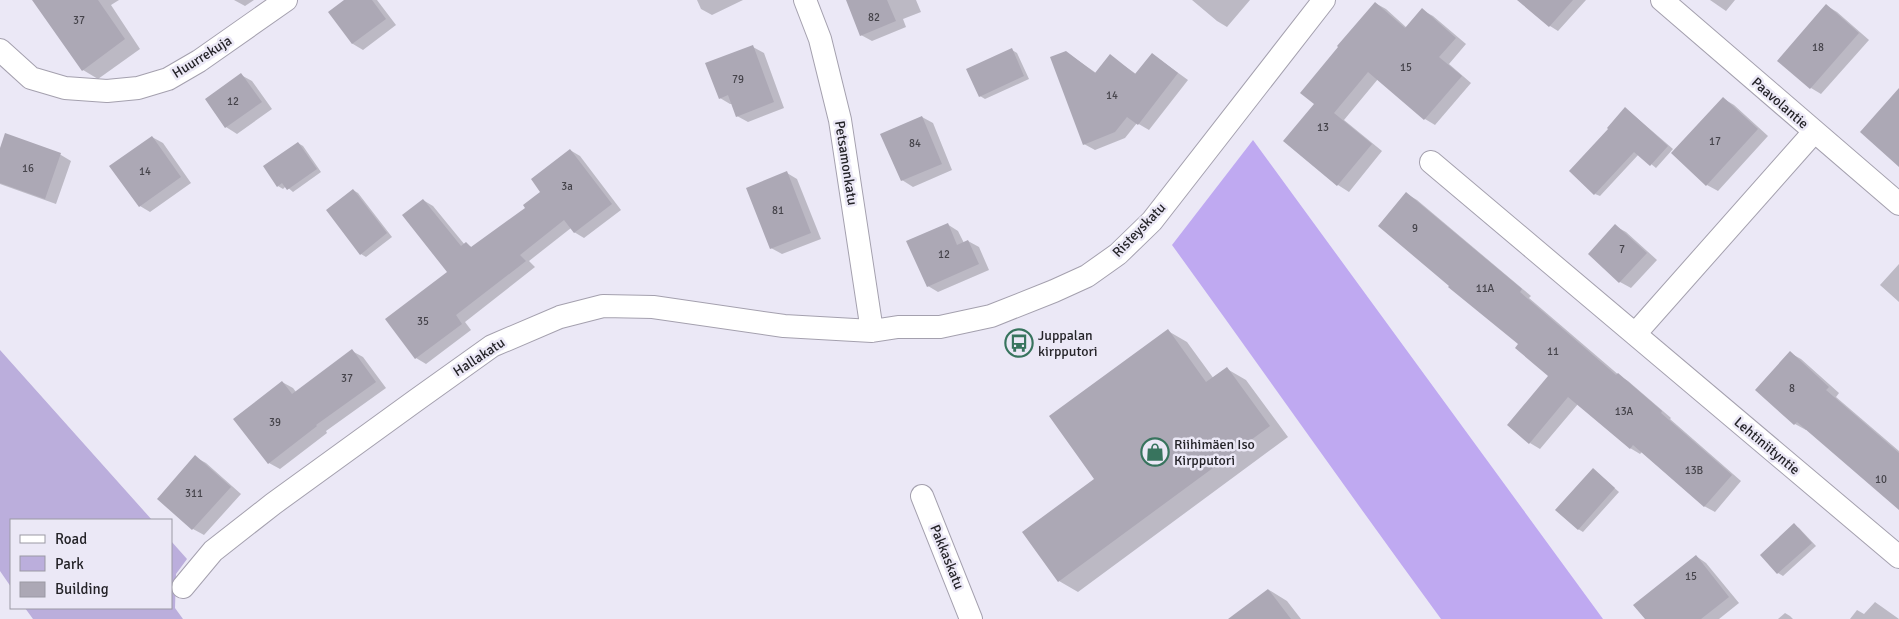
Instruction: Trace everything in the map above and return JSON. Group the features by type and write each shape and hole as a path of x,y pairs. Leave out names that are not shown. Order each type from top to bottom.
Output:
{"street":[{"name":"Huurrekuja","path":"0,50 31,78 65,88 107,91 138,88 168,78 199,61 286,0"},
{"name":"Petsamonkatu","path":"805,0 820,40 840,120 872,331"},
{"name":"Risteyskatu","path":"872,331 898,327 940,327 991,316 1054,292 1087,276 1110,260 1152,221 1324,0"},
{"name":"Paavolantie","path":"1662,0 1899,204"},
{"path":"1636,334 1814,132"},
{"name":"Lehtiniityntie","path":"1431,162 1899,557"},
{"name":"Hallakatu","path":"183,587 214,551 273,504 438,384 492,346 560,317 603,306 653,306 784,326 872,331"},
{"name":"Pakkaskatu","path":"922,496 971,619"}],"green space":[{"path":"0,350 151,519 10,519 10,586 0,571"},
{"path":"172,542 187,559 176,574 175,608 183,619 33,619 26,609 172,609"}],"shaded area":[{"path":"1253,140 1603,619 1441,619 1373,526 1172,245"}],"building":[{"path":"32,0 98,0 125,39 82,71"},
{"path":"344,0 372,0 386,19 352,44 328,12"},
{"path":"846,0 887,0 896,21 860,36"},
{"path":"1517,0 1573,0 1549,27"},
{"path":"1375,2 1405,28 1422,8 1456,38 1439,57 1462,76 1424,120 1368,72 1334,113 1372,144 1337,186 1283,141 1314,104 1300,93"},
{"path":"1826,4 1859,33 1810,89 1777,61"},
{"path":"753,45 774,102 736,117 728,95 719,99 705,63"},
{"path":"1012,48 1024,76 979,97 966,69"},
{"path":"1066,51 1095,73 1110,54 1135,74 1152,53 1178,73 1138,125 1127,117 1115,132 1083,145 1050,57"},
{"path":"241,73 262,102 225,128 205,99"},
{"path":"1899,88 1899,167 1860,132"},
{"path":"1723,97 1758,129 1706,186 1671,153"},
{"path":"1625,107 1668,146 1650,166 1634,152 1594,195 1569,171 1608,129"},
{"path":"922,116 942,164 901,181 880,134"},
{"path":"5,133 61,153 45,199 0,183 0,148"},
{"path":"152,136 181,177 139,207 109,166"},
{"path":"298,142 317,169 287,190 282,183 277,187 263,166"},
{"path":"570,149 612,204 574,233 564,220 520,255 526,261 456,315 462,324 415,359 385,319 447,272 402,215 423,199 461,246 466,242 471,247 525,208 523,205 540,192 531,179"},
{"path":"787,171 811,233 770,249 746,188"},
{"path":"353,189 387,233 360,255 326,210"},
{"path":"1406,192 1522,289 1520,292 1616,375 1618,373 1732,475 1704,507 1633,445 1630,449 1568,397 1529,444 1507,425 1548,376 1515,348 1518,344 1448,287 1378,226"},
{"path":"948,223 957,245 968,240 979,264 927,287 906,241"},
{"path":"1615,224 1647,253 1619,283 1588,254"},
{"name":"Riihimäen Iso Kirpputori","path":"1168,329 1206,382 1227,367 1270,426 1058,582 1022,532 1094,479 1049,416"},
{"path":"352,349 376,382 316,425 268,464 233,419 282,381 292,394"},
{"path":"1790,351 1829,387 1826,390 1899,453 1899,510 1797,422 1794,425 1755,390"},
{"path":"195,455 231,487 192,530 157,499"},
{"path":"1593,468 1615,488 1578,530 1555,510"},
{"path":"1794,523 1812,543 1777,574 1760,555"},
{"path":"1696,555 1729,597 1701,619 1645,619 1633,605"},
{"path":"1268,589 1291,619 1228,619"}],"place":[{"name":"Juppalan kirpputori","path":"1019,343"},
{"name":"Riihimäen Iso Kirpputori","path":"1155,452"}]}
